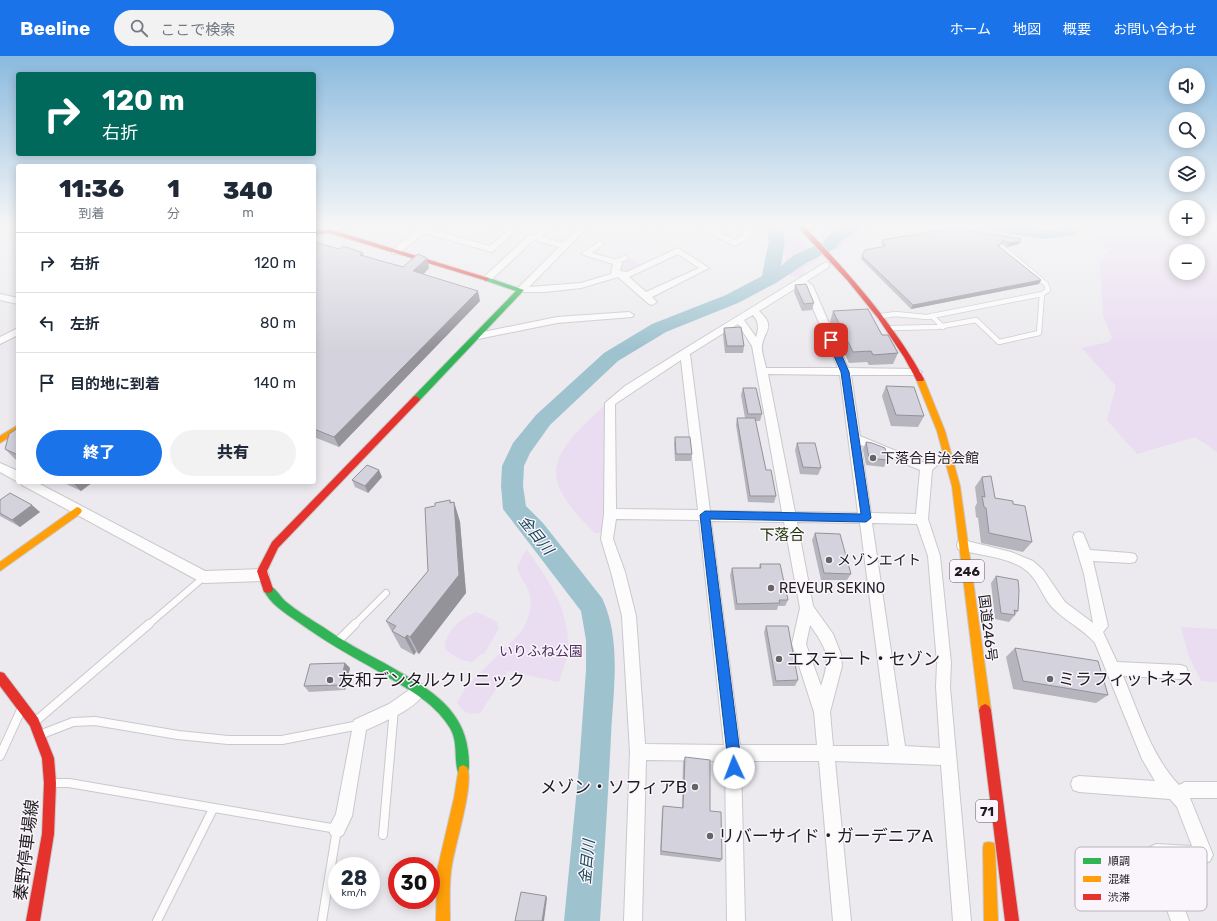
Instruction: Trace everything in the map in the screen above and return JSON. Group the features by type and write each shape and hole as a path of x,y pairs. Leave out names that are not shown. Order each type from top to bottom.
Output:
{"main road":[{"path":"443,921 443,894 447,856 464,783 463,750 456,727 442,707 419,690 319,632 282,604 263,583 262,575 275,545 521,290 488,278 446,266"},
{"name":"国道246号","path":"833,266 881,316 901,343 934,408 944,438 956,486 1012,921"},
{"path":"0,440 16,429"},
{"path":"0,567 77,510"},
{"name":"秦野停車場線","path":"0,677 34,722 48,758 50,783 48,834 33,921"},
{"name":"71","path":"984,701 987,803"},
{"name":"71","path":"988,835 991,921"},
{"path":"1006,872 1019,921"}],"street":[{"path":"488,278 500,266"},
{"path":"521,290 545,266"},
{"path":"618,266 618,274"},
{"path":"521,290 587,285 618,274 628,274 645,266"},
{"path":"618,274 649,299 705,268 702,266"},
{"path":"632,921 638,752 629,616 618,572 607,539 610,514 610,403 629,389 801,280 819,266"},
{"path":"801,280 808,286 845,372 856,440 898,754"},
{"path":"0,297 16,301"},
{"path":"752,310 761,318 764,329 757,346"},
{"path":"478,336 556,320 629,315"},
{"path":"738,319 743,324 744,329 757,346 808,608 828,640 834,654 835,666 826,693 822,712"},
{"path":"0,341 16,332"},
{"path":"685,353 734,753 736,921"},
{"path":"762,371 917,372"},
{"path":"856,440 863,440 926,468"},
{"path":"937,460 926,468 922,519 934,556 944,663 943,687 962,921"},
{"path":"0,467 16,476"},
{"path":"30,484 204,577 262,575"},
{"path":"610,514 922,519"},
{"path":"1079,537 1091,574 1100,626 1093,631"},
{"path":"963,545 1025,561 1037,571 1049,593 1059,605 1093,631 1100,639 1148,753 1162,780 1183,801 1201,847"},
{"path":"1085,555 1130,558"},
{"path":"808,608 799,644 822,712 842,921"},
{"path":"1113,669 1181,672"},
{"path":"337,829 344,816 359,725 394,709 419,690"},
{"path":"638,752 898,754 949,757"},
{"path":"1079,784 1175,793 1184,790 1217,790"},
{"path":"1177,911 1180,921"}],"lane":[{"path":"881,316 932,316 1042,294 1048,289 1046,284 1025,266"},
{"path":"890,328 943,327 976,320 999,342 1039,333 1042,294"},
{"path":"932,316 943,327"},
{"path":"34,722 204,577"},
{"path":"336,642 386,593"},
{"path":"0,756 22,706"},
{"path":"383,835 394,709"},
{"path":"40,735 73,722 96,721 133,726 178,735 228,740 282,740 359,725"},
{"path":"50,783 69,782 337,829 322,921"},
{"path":"157,921 213,808"}],"green space":[{"path":"621,266 639,266 627,272 619,269"},
{"path":"785,266 806,266 802,269 804,272 802,277 792,277 784,271"},
{"path":"1100,266 1169,266 1169,280 1205,280 1205,266 1217,266 1217,452 1195,437 1137,454 1107,420 1116,386 1082,348 1109,342 1112,337 1103,316"},
{"path":"605,405 604,533 595,533 576,513 563,496 557,481 556,467 561,453 571,439"},
{"name":"いりふね公園","path":"527,550 549,582 564,617 567,630 568,648 559,682 508,671 480,713 472,714 466,712 461,709 457,702 466,687 522,631 527,621 531,600 528,589 517,567"},
{"path":"477,612 497,622 499,628 484,654 481,654 472,662 461,660 447,651 445,645 446,639 454,627 466,617"},
{"path":"1181,627 1217,629 1217,682 1201,681 1188,654"}],"building":[{"path":"316,266 418,266 413,271 478,291 334,437 316,430"},
{"path":"873,266 1024,266 1041,280 913,305"},
{"path":"806,284 814,303 804,304 795,285"},
{"path":"868,309 882,335 888,335 898,353 873,355 871,351 853,352 833,311"},
{"path":"741,327 744,346 727,346 724,328"},
{"path":"886,386 914,387 924,416 896,415"},
{"path":"743,388 756,388 762,414 748,414"},
{"path":"737,418 755,418 766,470 771,470 776,496 750,496"},
{"path":"16,429 16,454 5,449 9,434"},
{"path":"675,437 690,437 692,454 676,454"},
{"path":"866,442 885,448 887,460 869,458"},
{"path":"797,443 815,443 821,468 803,467"},
{"path":"367,465 379,470 365,486 352,480"},
{"path":"991,476 995,498 1013,501 1013,504 1025,506 1032,542 989,533 986,508 984,507 982,496 985,497 982,477"},
{"path":"10,493 32,505 12,520 0,513 0,500"},
{"path":"450,500 450,503 454,502 459,575 410,637 407,635 405,638 392,631 396,626 386,621 428,571 425,508 435,506 435,503"},
{"name":"メゾンエイト","path":"815,533 840,534 851,574 824,573"},
{"path":"760,564 780,564 788,600 779,600 780,603 737,604 732,568 761,568"},
{"path":"996,576 1018,580 1018,611 1014,610 1015,615 1001,613"},
{"name":"エステート・セゾン","path":"766,626 788,626 798,680 776,681"},
{"path":"1015,648 1098,661 1108,695 1023,681"},
{"name":"友和デンタルクリニック","path":"345,663 340,685 304,686 310,664"},
{"path":"685,757 710,760 710,811 721,812 722,859 661,851 663,806 683,808"},
{"path":"521,892 546,896 542,921 515,921"}],"waterway":[{"path":"770,279 772,266"},
{"name":"金目川","path":"770,279 791,266"},
{"name":"金目川","path":"582,921 594,767 600,670 600,640 593,606 568,576 534,530 515,509 512,486 513,466 521,449 543,420 611,357 659,328 732,299 770,279"}],"traffic: fast":[{"path":"416,399 521,290 486,279"},
{"path":"268,589 283,606 311,626 421,691 439,706 447,714 457,729 462,753 463,771"}],"traffic: slow":[{"path":"920,379 941,431 956,486 985,710"},
{"path":"0,440 16,429"},
{"path":"0,567 77,511"},
{"path":"443,921 444,871 460,798 463,771"},
{"path":"989,848 991,921"}],"traffic: jam":[{"path":"445,266 486,279"},
{"path":"838,266 881,317 908,357 920,379"},
{"path":"268,589 262,571 275,545 416,399"},
{"path":"0,677 34,722 48,758 50,783 48,834 33,921"},
{"path":"985,710 1012,921"}],"place":[{"name":"下落合自治会館","path":"873,458"},
{"name":"メゾンエイト","path":"829,560"},
{"name":"REVEUR SEKINO","path":"771,588"},
{"name":"エステート・セゾン","path":"779,659"},
{"name":"ミラフィットネス","path":"1050,679"},
{"name":"友和デンタルクリニック","path":"330,680"},
{"name":"メゾン・ソフィアB","path":"695,787"},
{"name":"リバーサイド・ガーデニアA","path":"710,836"}],"district":[{"name":"下落合","path":"782,535"}],"route":[{"path":"734,768 734,753 705,515 866,518 856,440 845,372 831,340"}]}
